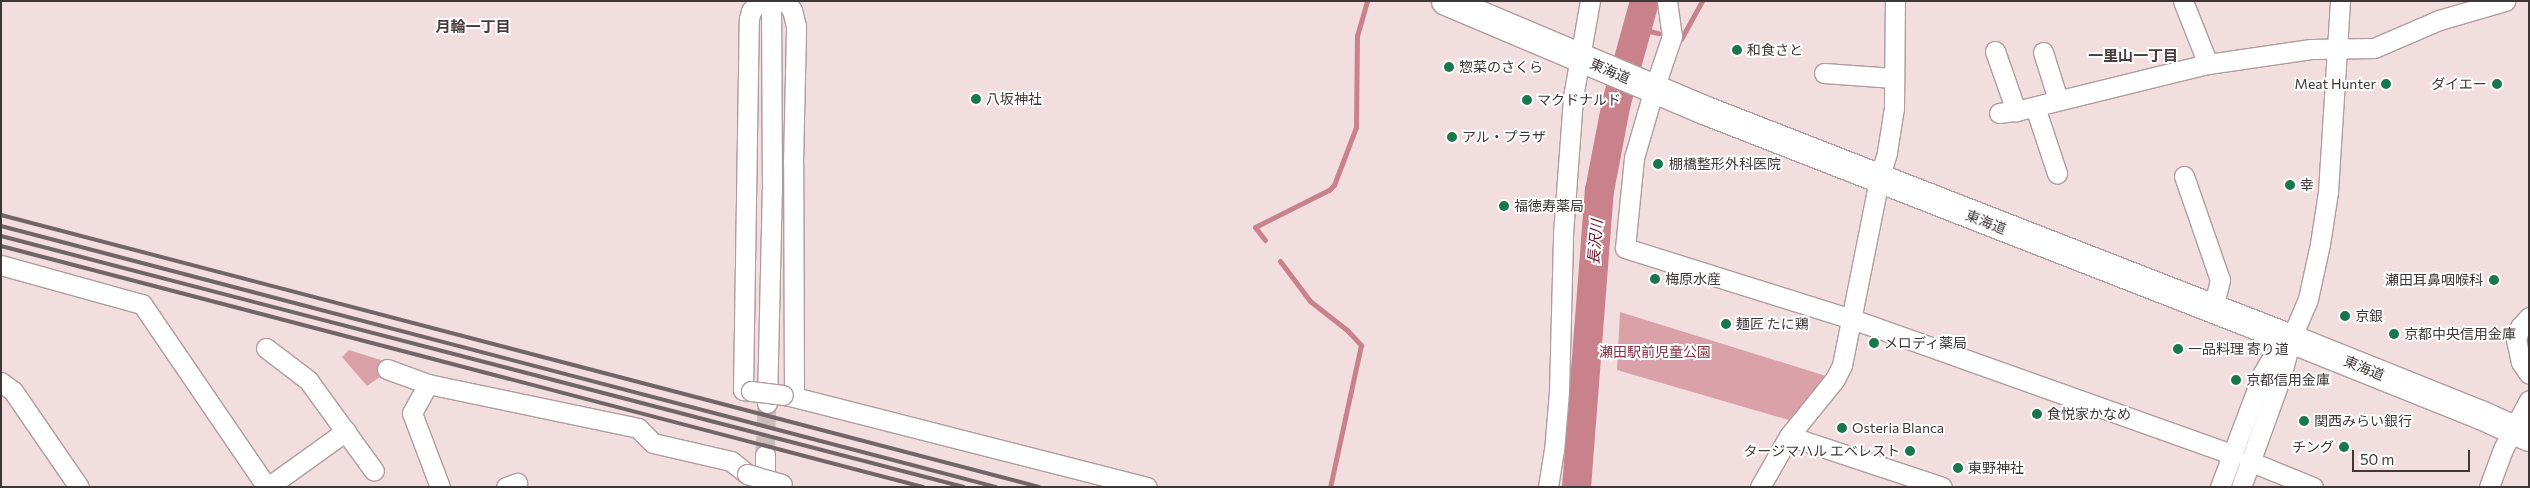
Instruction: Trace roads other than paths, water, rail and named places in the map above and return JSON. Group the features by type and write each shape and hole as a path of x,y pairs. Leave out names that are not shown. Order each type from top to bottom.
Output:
{"highway":[{"name":"東海道","path":"1446,1 1645,86 1879,179 2291,338 2521,433"}],"street":[{"path":"759,1 751,11 749,18 743,390 1147,487"},
{"path":"771,1 772,190 781,399"},
{"path":"781,399 793,163 796,26 792,10 785,1"},
{"path":"1548,487 1554,452 1559,391 1563,234 1574,92 1590,1"},
{"path":"1667,1 1672,36 1645,86 1634,158 1625,248 1852,319 2231,454"},
{"path":"1760,487 1789,436 1835,379 1842,365 1879,179 1887,152 1894,108 1895,1"},
{"path":"2183,1 2208,64"},
{"path":"2241,487 2280,380 2291,338 2308,299 2324,224 2338,50 2340,1"},
{"path":"1996,51 2008,112 2208,64 2311,49 2374,48 2439,20 2486,4 2506,1"},
{"path":"2043,52 2058,100"},
{"path":"1824,73 1894,78"},
{"path":"2035,107 2057,173"},
{"path":"2184,176 2220,280 2212,308"},
{"path":"1,265 142,304 267,487 346,431"},
{"path":"2529,317 2520,327 2516,339 2521,362 2529,374"},
{"path":"2220,487 2262,373 2291,338"},
{"path":"266,348 308,380 374,471"},
{"path":"387,369 428,384 638,428 652,443 732,461 745,478 784,486"},
{"path":"1,382 13,391 79,487"},
{"path":"428,384 412,413 440,487"},
{"path":"2489,487 2503,449 2521,433 2529,400"},
{"path":"1789,436 1942,487"},
{"path":"766,455 784,486"},
{"path":"2249,461 2313,487"}],"waterway":[{"path":"1265,240 1255,227 1329,190 1334,185 1356,127 1357,36 1367,1"},
{"path":"1635,1 1638,23"},
{"name":"長沢川","path":"1576,487 1599,190 1616,102 1644,1"},
{"path":"1681,39 1702,1"},
{"path":"1636,28 1658,33"},
{"path":"1280,261 1310,301 1347,330 1361,345 1330,487"}],"tunnel":[{"path":"765,455 767,403"}],"railway":[{"path":"1,215 1039,487"},
{"path":"1,226 996,487"},
{"path":"1,236 964,487"},
{"path":"1,246 923,487"}],"place":[{"name":"和食さと","path":"1737,50"},
{"name":"惣菜のさくら","path":"1449,67"},
{"name":"Meat Hunter","path":"2386,84"},
{"name":"ダイエー","path":"2497,84"},
{"name":"八坂神社","path":"976,99"},
{"name":"マクドナルド","path":"1527,100"},
{"name":"アル・プラザ","path":"1452,137"},
{"name":"棚橋整形外科医院","path":"1658,164"},
{"name":"幸","path":"2290,185"},
{"name":"福徳寿薬局","path":"1504,206"},
{"name":"梅原水産","path":"1655,279"},
{"name":"瀬田耳鼻咽喉科","path":"2494,280"},
{"name":"京銀","path":"2345,316"},
{"name":"麺匠 たに鶏","path":"1726,324"},
{"name":"京都中央信用金庫","path":"2394,334"},
{"name":"メロディ薬局","path":"1874,343"},
{"name":"一品料理 寄り道","path":"2178,349"},
{"name":"京都信用金庫","path":"2236,380"},
{"name":"食悦家かなめ","path":"2037,414"},
{"name":"関西みらい銀行","path":"2304,421"},
{"name":"Osteria Blanca","path":"1842,428"},
{"name":"チング","path":"2344,447"},
{"name":"タージマハル エベレスト","path":"1910,451"},
{"name":"東野神社","path":"1958,468"}],"district":[{"name":"月輪一丁目","path":"473,27"},
{"name":"一里山一丁目","path":"2133,56"}],"park label":[{"name":"瀬田駅前児童公園","path":"1655,352"}]}
